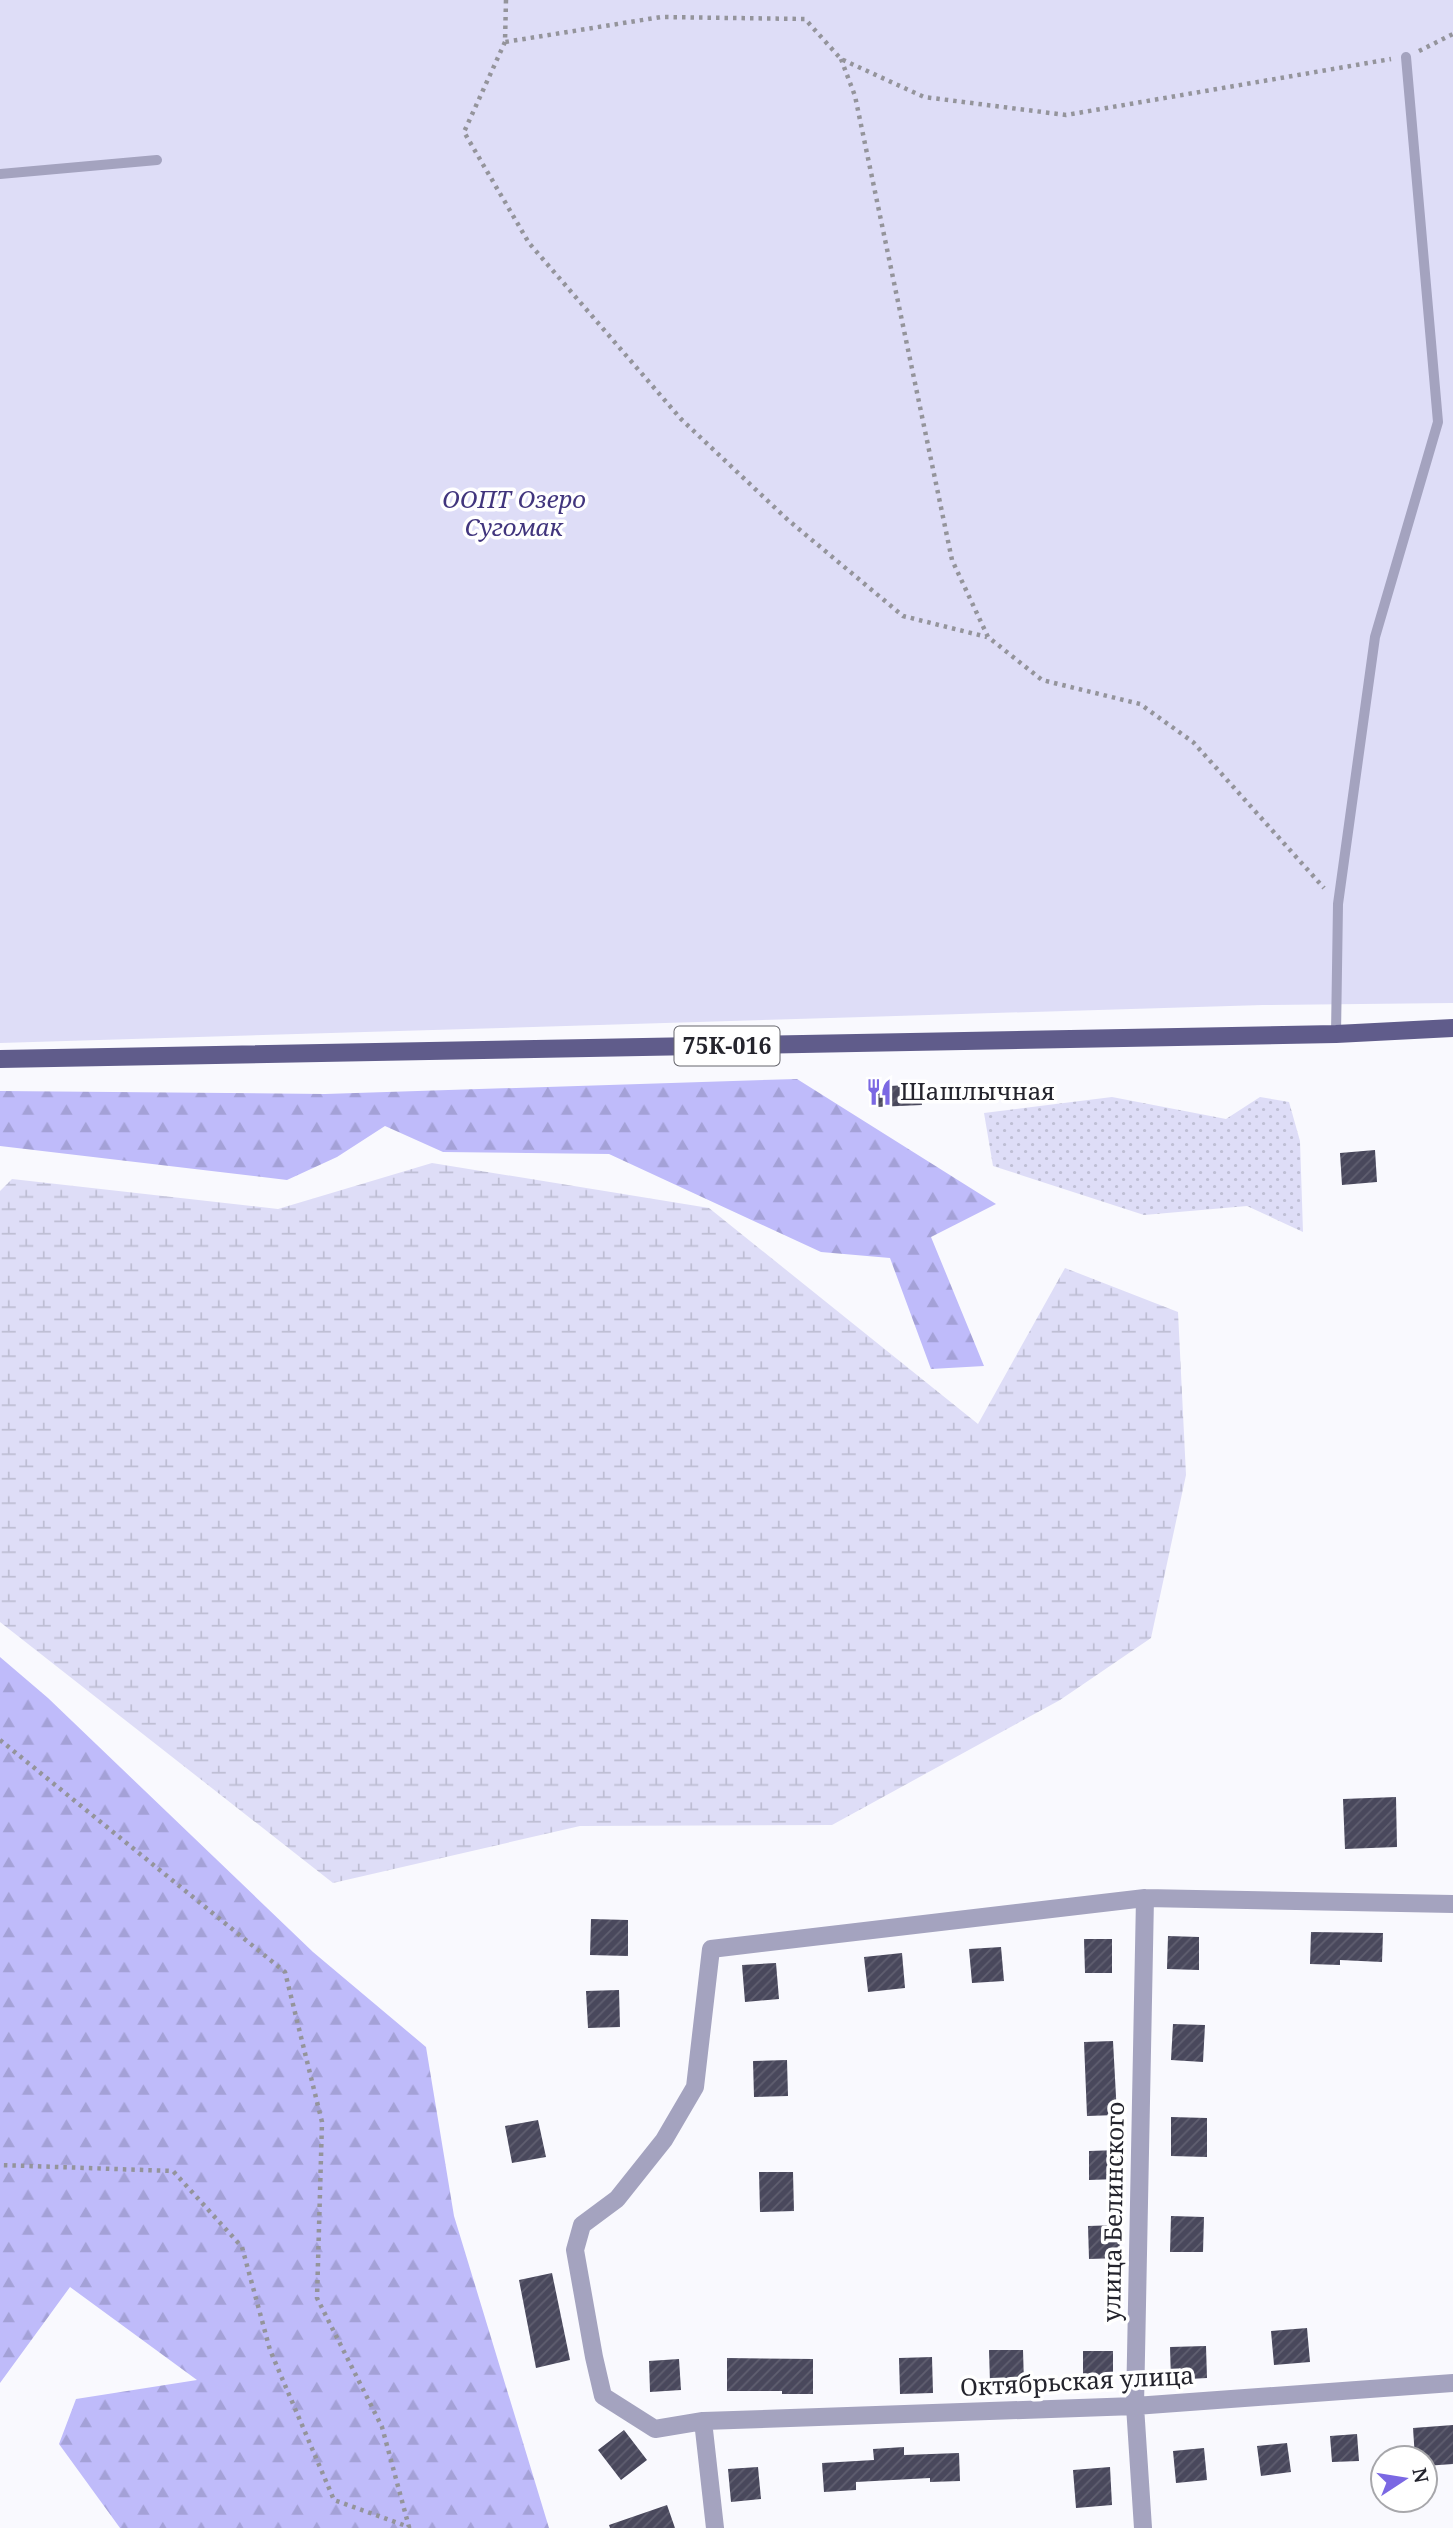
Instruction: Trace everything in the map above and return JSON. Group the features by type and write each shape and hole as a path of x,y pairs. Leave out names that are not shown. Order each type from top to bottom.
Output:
{"main road":[{"name":"75К-016","path":"0,1059 1336,1034 1453,1028"}],"street":[{"path":"1146,1898 1453,1904"},
{"name":"Октябрьская улица","path":"1146,1898 711,1949 695,2087 663,2140 617,2199 582,2225 576,2250 603,2396 655,2429 703,2421 1135,2406 1453,2383"},
{"name":"улица Белинского","path":"1143,2528 1135,2406 1146,1898"},
{"path":"703,2421 715,2528"}],"lane":[{"path":"1336,1034 1338,904 1375,637 1438,422 1406,57"},
{"path":"0,174 157,160"}],"path":[{"path":"506,0 505,42 464,132 529,243 681,419 788,520 903,616 988,638 1042,680 1140,704 1193,743 1338,904"},
{"path":"505,42 661,17 805,19 841,60 855,96 952,560 988,638"},
{"path":"841,60 924,97 1066,115 1406,57 1453,34"},
{"path":"0,1740 285,1972 322,2122 317,2298 382,2427 409,2526 334,2500 270,2350 242,2247 173,2171 0,2165"}],"green space":[{"name":"ООПТ Озеро Сугомак","path":"0,0 1453,0 1453,1003 1263,1005 0,1043"},
{"path":"797,1079 996,1204 931,1237 984,1366 931,1369 890,1258 821,1252 609,1154 443,1152 385,1126 337,1157 287,1180 0,1146 0,1091 325,1094"},
{"path":"1112,1097 1226,1119 1260,1097 1289,1102 1300,1141 1303,1232 1247,1206 1144,1215 993,1166 984,1113"},
{"path":"432,1163 709,1208 978,1424 1065,1268 1178,1312 1186,1475 1151,1638 1060,1700 832,1825 580,1826 333,1883 0,1622 0,1191 12,1179 278,1209"},
{"path":"0,1657 48,1698 313,1952 426,2047 454,2216 549,2528 120,2528 59,2444 76,2399 197,2380 70,2287 0,2383"}],"building":[{"path":"921,1084 922,1105 876,1107 875,1087"},
{"path":"1375,1150 1377,1182 1342,1185 1340,1153"},
{"path":"1396,1797 1397,1847 1345,1849 1343,1799"},
{"path":"591,1919 628,1920 628,1956 590,1955"},
{"path":"1311,1932 1383,1933 1382,1962 1340,1960 1340,1965 1310,1964"},
{"path":"1168,1936 1199,1937 1199,1970 1167,1969"},
{"path":"1084,1939 1112,1939 1112,1973 1085,1973"},
{"path":"1001,1947 1004,1981 972,1983 969,1949"},
{"path":"902,1953 905,1988 868,1992 864,1957"},
{"path":"776,1963 779,1999 745,2002 742,1965"},
{"path":"619,1990 620,2027 588,2028 586,1991"},
{"path":"1173,2024 1205,2025 1203,2062 1171,2060"},
{"path":"1113,2041 1117,2115 1087,2116 1084,2042"},
{"path":"787,2060 788,2096 754,2097 753,2061"},
{"path":"1171,2117 1207,2118 1207,2157 1171,2156"},
{"path":"538,2120 546,2157 512,2163 505,2126"},
{"path":"1118,2150 1118,2179 1089,2180 1089,2151"},
{"path":"759,2172 793,2172 794,2211 760,2212"},
{"path":"1171,2216 1204,2217 1203,2252 1170,2252"},
{"path":"1119,2225 1120,2258 1089,2259 1088,2226"},
{"path":"552,2273 570,2360 536,2368 519,2280"},
{"path":"1307,2328 1310,2362 1274,2365 1271,2331"},
{"path":"1206,2346 1207,2378 1171,2380 1170,2347"},
{"path":"989,2350 1023,2350 1024,2383 990,2383"},
{"path":"1083,2351 1113,2351 1113,2381 1083,2381"},
{"path":"932,2357 933,2393 900,2394 899,2358"},
{"path":"727,2358 813,2359 813,2394 727,2391"},
{"path":"679,2359 681,2390 650,2392 649,2361"},
{"path":"1453,2425 1453,2464 1439,2465 1439,2444 1414,2444 1413,2428"},
{"path":"624,2430 647,2460 621,2480 598,2450"},
{"path":"1357,2434 1359,2461 1332,2462 1330,2436"},
{"path":"1287,2443 1291,2472 1261,2476 1257,2446"},
{"path":"904,2447 904,2455 959,2453 960,2481 930,2482 930,2478 856,2482 856,2490 824,2492 822,2463 874,2460 873,2449"},
{"path":"1204,2448 1207,2480 1176,2483 1173,2451"},
{"path":"758,2467 761,2499 731,2502 728,2469"},
{"path":"1110,2467 1112,2505 1076,2508 1073,2470"},
{"path":"667,2505 675,2528 610,2528 609,2525"}],"place":[{"name":"Шашлычная","path":"879,1092"}]}
